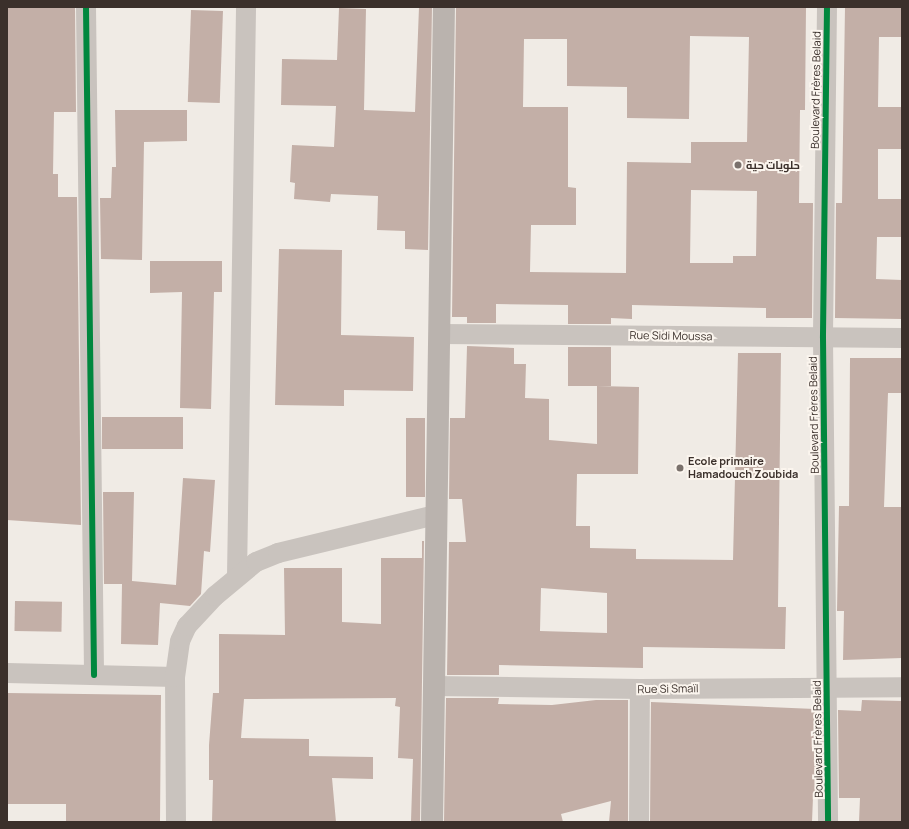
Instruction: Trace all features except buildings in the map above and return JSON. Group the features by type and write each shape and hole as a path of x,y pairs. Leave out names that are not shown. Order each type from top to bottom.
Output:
{"main road":[{"path":"432,822 435,515 444,7"}],"street":[{"path":"86,7 94,675"},
{"path":"237,576 246,7"},
{"name":"Boulevard Frères Belaid","path":"827,7 823,338 828,822"},
{"name":"Rue Sidi Moussa","path":"439,334 902,338"},
{"path":"176,822 176,677 180,642 187,626 237,576 256,562 278,553 435,515"},
{"path":"7,673 176,677"},
{"name":"Rue Si Smaïl","path":"434,686 640,689 827,686 902,687"},
{"path":"639,822 640,689"}],"cycle path":[{"path":"86,7 94,675"},
{"path":"827,7 823,338 828,822"}],"place":[{"name":"حلويات حية","path":"738,165"},
{"name":"Ecole primaire Hamadouch Zoubida","path":"680,468"}]}
